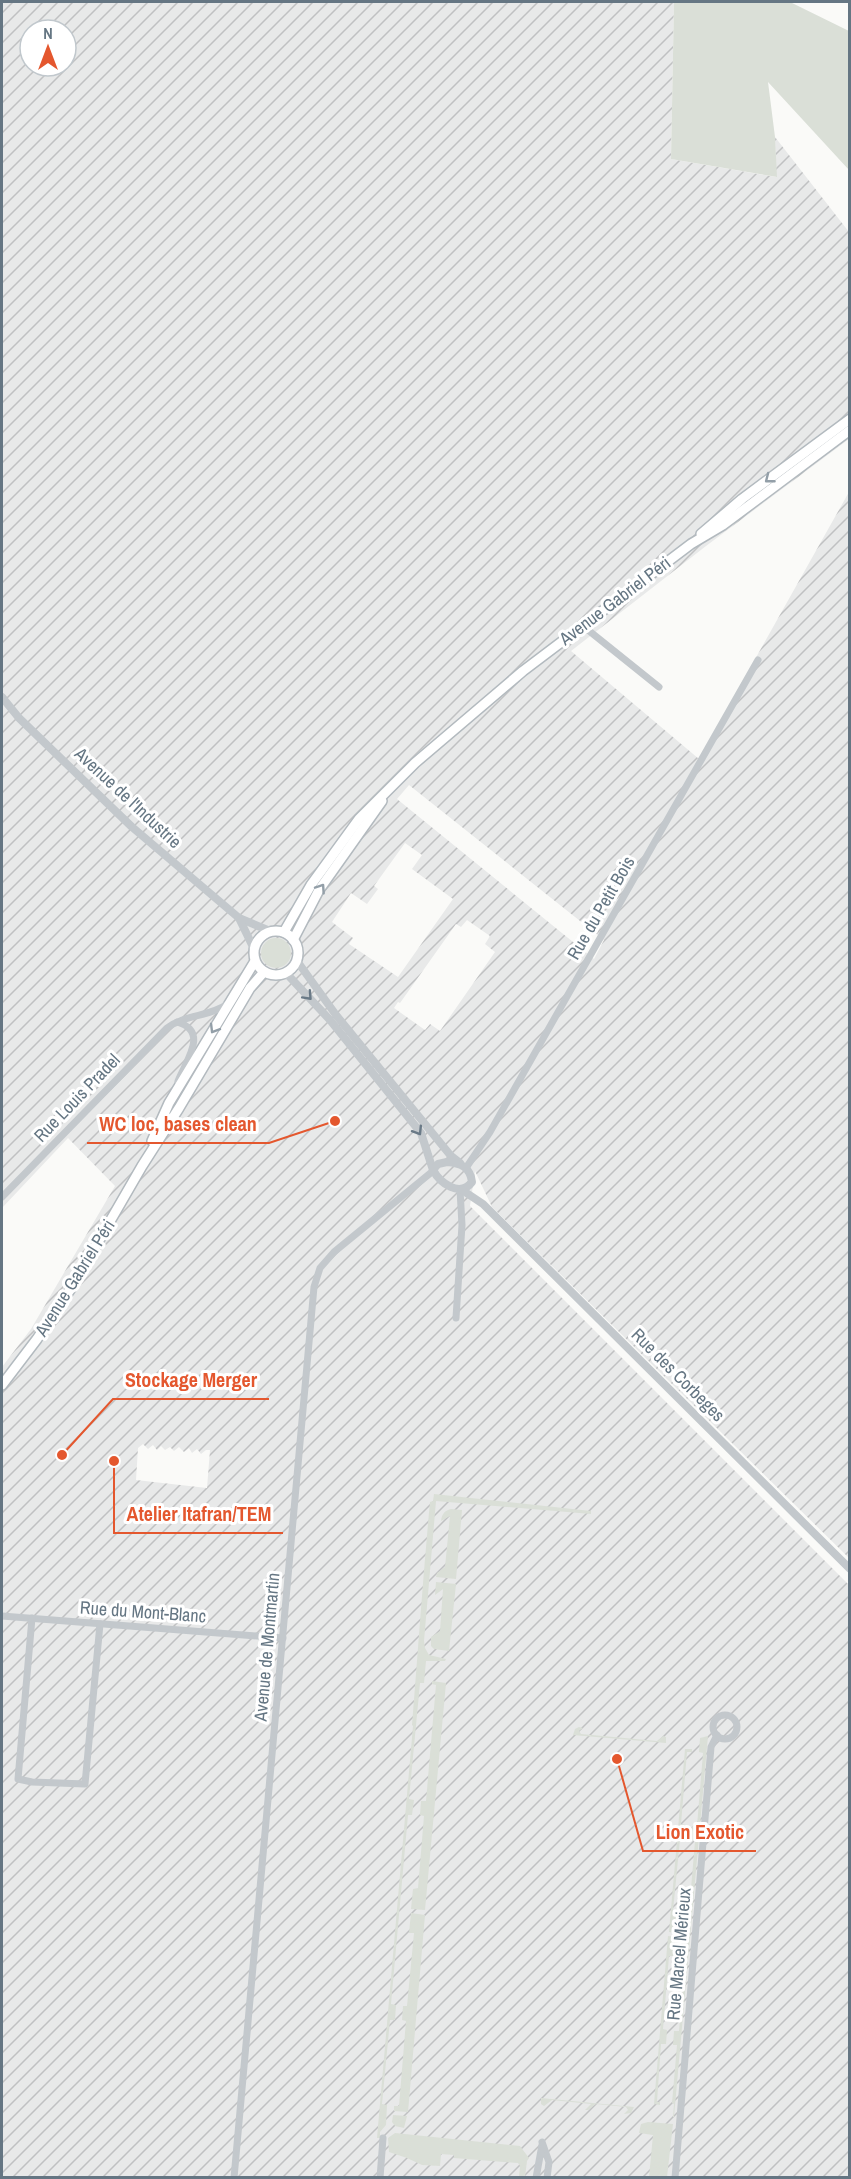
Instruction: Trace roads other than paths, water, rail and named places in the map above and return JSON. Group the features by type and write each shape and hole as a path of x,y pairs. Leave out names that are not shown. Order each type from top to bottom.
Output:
{"main road":[{"path":"795,466 849,419"},
{"name":"Avenue Gabriel Péri","path":"284,932 311,885 359,819 450,732 523,671 691,544 723,525 795,466 849,430"},
{"name":"Avenue Gabriel Péri","path":"293,939 319,890 392,786"},
{"path":"270,931 284,932 293,939 298,951 297,961 286,973 274,975 264,972 255,961 254,949 260,938 270,931"},
{"name":"Avenue Gabriel Péri","path":"142,1166 169,1102 255,961"},
{"name":"Avenue Gabriel Péri","path":"2,1385 43,1330 250,988 264,972"}],"street":[{"path":"583,626 659,687"},
{"name":"Rue du Petit Bois","path":"463,1165 478,1152 490,1132 758,660"},
{"name":"Avenue de l'Industrie","path":"2,696 19,718 132,827 238,918 270,931"},
{"name":"Avenue de l'Industrie","path":"238,918 254,949"},
{"path":"297,961 341,1022 451,1156 463,1165"},
{"path":"286,973 330,1020 421,1133 433,1171"},
{"name":"Rue Louis Pradel","path":"2,1197 162,1032 177,1022 217,1012 230,1002"},
{"path":"169,1102 194,1040 192,1029 177,1022"},
{"path":"433,1171 438,1164 447,1162 463,1165"},
{"name":"Rue des Corbeges","path":"463,1165 471,1175 483,1204"},
{"name":"Rue des Corbeges","path":"433,1171 445,1183 483,1204 849,1569"},
{"name":"Avenue de Montmartin","path":"234,2178 313,1298 317,1277 320,1268 334,1252 433,1171"},
{"path":"456,1318 462,1225 461,1190 468,1188 472,1182"},
{"name":"Rue du Mont-Blanc","path":"2,1616 283,1638"},
{"path":"32,1618 18,1779 32,1782 85,1784 100,1624"},
{"name":"Rue Marcel Mérieux","path":"675,2178 711,1747 717,1735"},
{"path":"380,2178 383,2138"},
{"path":"536,2178 543,2142 549,2162 547,2178"}],"place":[{"name":"WC loc, bases clean","path":"335,1121"},
{"name":"Stockage Merger","path":"62,1455"},
{"name":"Atelier Itafran/TEM","path":"114,1461"},
{"name":"Lion Exotic","path":"617,1759"}]}
